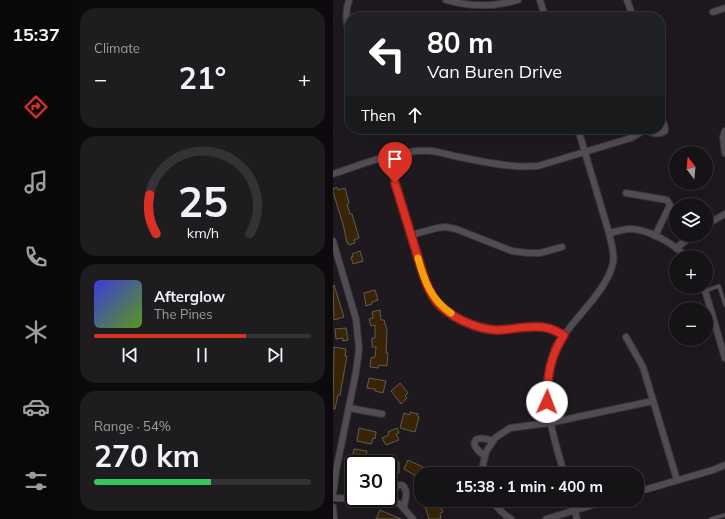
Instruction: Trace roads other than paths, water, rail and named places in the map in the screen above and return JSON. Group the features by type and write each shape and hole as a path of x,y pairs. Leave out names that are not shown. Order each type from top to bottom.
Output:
{"street":[{"path":"346,12 349,0"},
{"path":"446,0 475,6 493,5 518,0"},
{"path":"540,0 544,12"},
{"path":"627,0 631,12"},
{"path":"713,12 725,8"},
{"path":"725,131 723,137 725,152"},
{"path":"562,467 549,423 547,380 557,346 609,276 613,262 609,233 580,134"},
{"path":"333,174 387,157 412,152 432,152 506,166 538,166 631,138 638,134"},
{"path":"387,157 427,285 437,301 449,312 463,321 479,328 496,330 541,327 549,328 564,335"},
{"path":"626,193 667,200 670,205 669,210 655,236"},
{"path":"713,220 725,214"},
{"path":"411,235 446,227 456,229 512,251 540,253 562,247"},
{"path":"609,233 628,229 641,230 669,242 676,248 684,242"},
{"path":"333,242 353,307 359,339 356,372 333,493"},
{"path":"706,294 725,358"},
{"path":"626,337 643,367 677,480"},
{"path":"483,467 486,452 495,438 510,428 549,423 653,401"},
{"path":"349,408 382,414"},
{"path":"485,456 477,451 474,446 475,440 482,437 493,441"},
{"path":"644,490 725,467"},
{"path":"397,486 402,485 406,490 404,508"},
{"path":"333,498 345,498"},
{"path":"397,503 400,504 413,519"},
{"path":"333,507 334,519"},
{"path":"496,507 501,516 511,519"},
{"path":"573,507 577,519"},
{"path":"546,519 584,507"}],"lane":[{"path":"713,287 725,285"},
{"path":"719,286 725,304"},
{"path":"711,519 725,515"}]}
